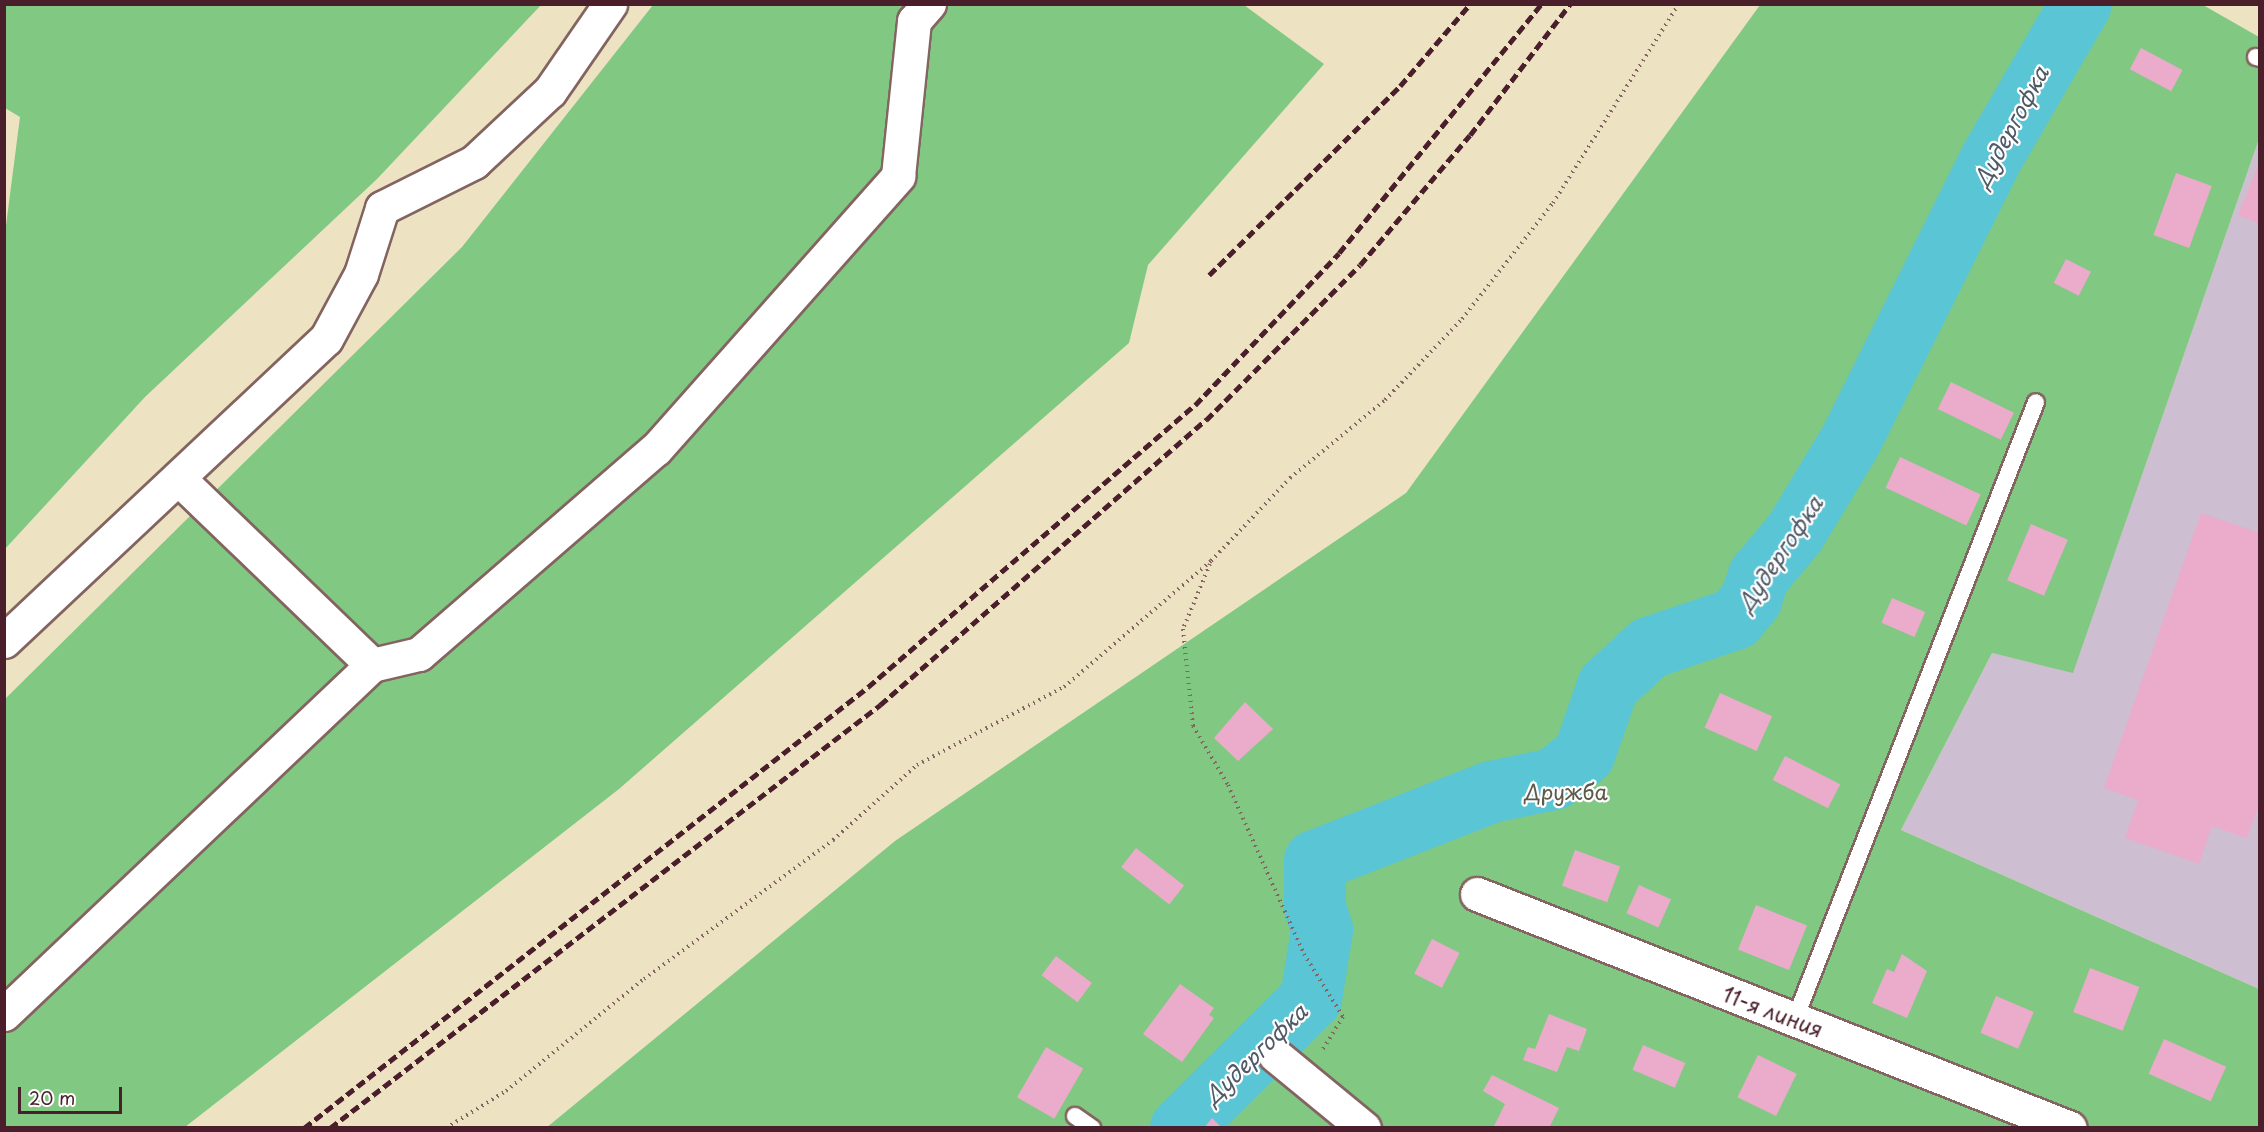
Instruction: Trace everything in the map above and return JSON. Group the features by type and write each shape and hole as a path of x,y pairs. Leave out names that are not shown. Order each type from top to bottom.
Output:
{"street":[{"path":"4,641 326,339 361,274 381,208 474,162 550,91 610,4"},
{"path":"4,1014 372,665 419,654 656,449 898,176 914,21 929,4"},
{"path":"178,478 372,665"},
{"name":"11-я линия","path":"1477,894 2070,1128"},
{"path":"1275,1055 1364,1128"}],"lane":[{"path":"1796,1019 2036,402"},
{"path":"1075,1116 1092,1128"}],"path":[{"path":"446,1128 506,1091 644,979 833,840 917,765 1064,687 1211,561 1290,478 1385,400 1462,319 1553,203 1679,4"},
{"path":"1211,561 1183,629 1193,726 1233,795 1304,954 1343,1017"}],"shaded area":[{"path":"2259,139 2259,989 1901,830 1992,653 2073,672"}],"green space":[{"path":"5,4 541,5 377,179 145,397 5,549 4,241 20,117 5,108"},
{"path":"653,5 1244,5 1324,64 1148,265 1129,343 619,789 185,1127 5,1128 5,699 462,247"},
{"name":"Дружба","path":"1760,5 2203,5 2259,37 2259,139 2073,673 1992,653 1901,830 2259,989 2259,1127 546,1128 895,841 1406,493"}],"building":[{"path":"2141,48 2182,70 2171,91 2130,69"},
{"path":"2260,163 2260,224 2238,215"},
{"path":"2176,173 2212,186 2189,248 2153,235"},
{"path":"2066,259 2091,272 2079,296 2054,283"},
{"path":"1951,382 2014,413 2001,440 1938,409"},
{"path":"1900,457 1981,495 1966,525 1886,488"},
{"path":"2201,513 2260,533 2260,802 2247,838 2212,826 2199,864 2125,838 2138,800 2104,788"},
{"path":"2031,524 2068,540 2044,596 2007,580"},
{"path":"1892,598 1925,612 1915,637 1881,623"},
{"path":"1720,693 1772,716 1757,751 1705,728"},
{"path":"1245,702 1273,729 1238,761 1214,738"},
{"path":"1785,756 1840,784 1828,808 1773,780"},
{"path":"1136,848 1184,886 1169,904 1121,867"},
{"path":"1575,850 1620,866 1607,902 1562,886"},
{"path":"1639,885 1671,899 1658,928 1626,913"},
{"path":"1756,905 1807,926 1789,970 1738,950"},
{"path":"1432,939 1460,953 1442,988 1414,974"},
{"path":"1902,954 1927,971 1907,1018 1872,1003 1887,969 1894,972"},
{"path":"1056,956 1092,983 1077,1002 1042,975"},
{"path":"2090,968 2139,987 2123,1031 2073,1012"},
{"path":"1180,984 1214,1008 1209,1015 1214,1018 1182,1062 1143,1034"},
{"path":"1996,996 2034,1012 2018,1049 1980,1033"},
{"path":"1549,1014 1587,1029 1579,1051 1567,1047 1557,1072 1523,1060 1528,1047 1535,1049"},
{"path":"2164,1039 2226,1067 2211,1101 2149,1074"},
{"path":"1643,1045 1685,1063 1675,1088 1632,1070"},
{"path":"1046,1047 1083,1068 1054,1119 1017,1097"},
{"path":"1758,1055 1797,1074 1776,1116 1737,1097"},
{"path":"1492,1075 1559,1108 1549,1128 1493,1128 1505,1104 1483,1091"},
{"path":"1212,1118 1222,1128 1204,1128"}],"waterway":[{"name":"Дудергофка","path":"1181,1128 1311,999 1322,930 1315,907 1315,861 1491,792 1554,779 1584,755 1608,686 1649,648 1735,619 1751,600 1759,576 1795,533 1850,442 1991,159 2081,4"}],"railway":[{"path":"1209,275 1400,86 1470,4"},
{"path":"304,1128 868,687 1195,405 1339,253 1541,4"},
{"path":"330,1128 880,705 1206,420 1360,265 1470,135 1570,4"}]}
